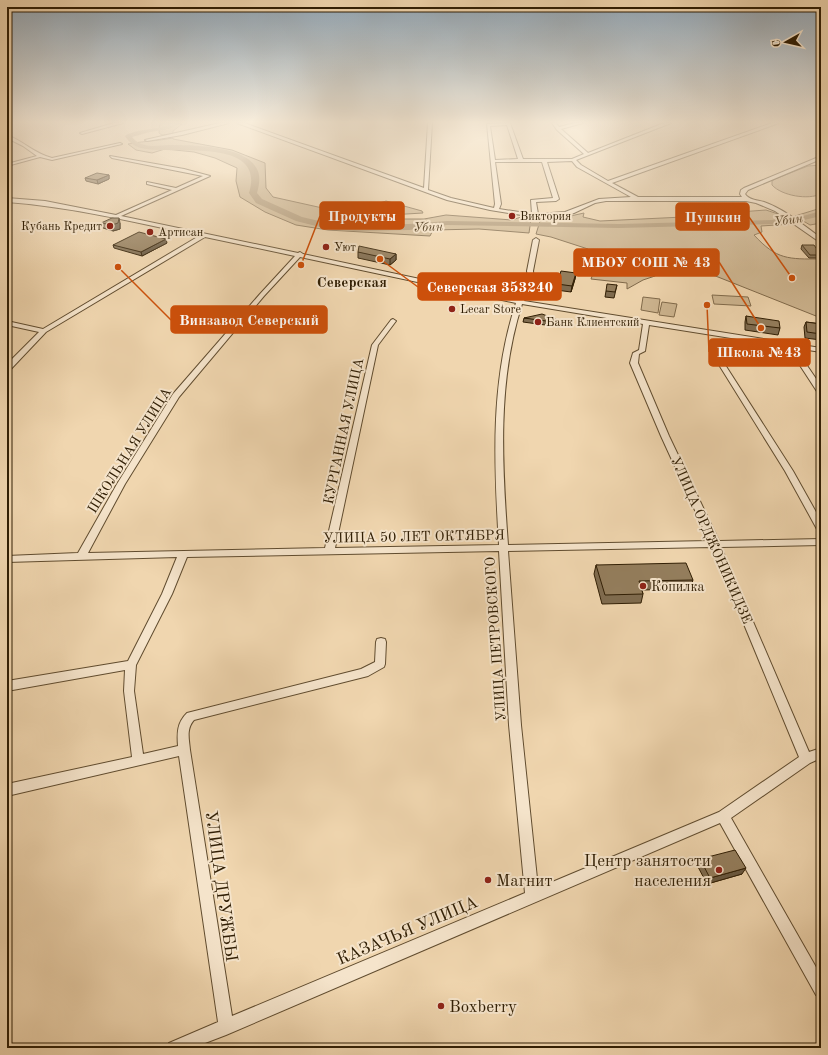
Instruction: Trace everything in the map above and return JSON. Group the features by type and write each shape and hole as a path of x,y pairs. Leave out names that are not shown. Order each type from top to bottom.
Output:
{"street":[{"path":"117,216 208,176 193,172"},
{"path":"376,172 449,199 496,209 535,214 560,215 570,213 596,200 746,199 772,206 790,217 821,241"},
{"path":"426,190 427,172"},
{"path":"494,172 498,204 496,209"},
{"path":"535,214 533,201 556,199 548,172"},
{"path":"591,172 637,199"},
{"path":"609,182 637,172"},
{"path":"746,199 742,194 746,189 787,172"},
{"path":"149,183 177,190"},
{"path":"7,200 66,206 117,216 520,302 821,350"},
{"path":"7,368 44,331 204,235"},
{"name":"УЛИЦА ПЕТРОВСКОГО","path":"532,896 515,725 500,495 499,419 504,364 520,302 525,294 531,275 530,271 536,240"},
{"name":"ШКОЛЬНАЯ УЛИЦА","path":"81,556 121,484 176,396 262,295 300,254"},
{"name":"КУРГАННАЯ УЛИЦА","path":"329,552 375,345 393,321"},
{"path":"7,323 44,331"},
{"name":"УЛИЦА ОРДЖОНИКИДЗЕ","path":"646,323 642,351 636,353 634,363 665,436 715,543 806,759"},
{"path":"790,345 821,391"},
{"path":"727,354 721,356 719,360 789,471 821,529"},
{"name":"УЛИЦА 50 ЛЕТ ОКТЯБРЯ","path":"7,559 81,556 821,542"},
{"path":"138,760 129,691 132,665 168,594 183,555"},
{"name":"УЛИЦА ДРУЖБЫ","path":"226,1027 184,750 184,722 191,716 364,673 380,664 381,642"},
{"path":"7,686 132,665"},
{"path":"7,790 184,750"},
{"name":"КАЗАЧЬЯ УЛИЦА","path":"174,1048 723,816 806,759 821,753"},
{"path":"723,816 821,990"}],"shaded area":[{"path":"237,172 265,172 266,188 273,197 327,209 343,215 386,201 422,211 423,213 389,215 390,219 424,219 446,215 512,220 521,217 531,219 529,233 479,229 433,230 430,236 328,230 296,225 265,212 240,197 236,181"},
{"path":"792,172 821,172 821,194 802,197 788,194 776,189 772,185 772,181"},
{"path":"821,208 821,223 810,225 795,216"},
{"path":"766,210 778,214 792,224 761,226 762,232 754,235 762,243 777,254 791,258 821,259 821,318 713,275 710,269 703,266 667,266 655,276 643,280 627,289 627,283 591,279 595,269 588,249 551,237 536,234 541,218 557,219 584,213 583,217 600,221 725,215 739,212"},
{"path":"712,295 748,297 751,306 714,304"},
{"path":"643,297 660,299 658,313 641,310"},
{"path":"662,302 677,304 674,317 659,315"}],"building":[{"path":"97,173 109,175 97,180 85,178"},
{"path":"112,218 119,218 118,223 112,225 101,223"},
{"path":"139,232 166,239 141,252 113,245"},
{"path":"802,245 814,245 821,255 810,255"},
{"path":"359,246 396,254 390,259 358,252"},
{"path":"561,271 576,273 572,286 557,284"},
{"path":"607,284 617,285 615,292 606,291"},
{"path":"542,314 561,321 561,323 524,318"},
{"path":"746,316 779,321 780,328 747,324"},
{"path":"806,322 821,324 821,334 807,332"},
{"path":"686,563 693,580 639,581 643,594 605,595 596,565"},
{"name":"Центр занятости населения","path":"735,850 746,868 710,878 700,859"}],"waterway":[{"name":"Убин","path":"254,172 256,181 253,193 259,201 299,219 332,227 409,227 447,223 619,226 772,222 804,218 821,213"}],"place":[{"name":"Виктория","path":"512,216"},
{"name":"Кубань Кредит","path":"110,226"},
{"name":"Артисан","path":"150,232"},
{"name":"Уют","path":"326,247"},
{"name":"Северская 353240","path":"380,259"},
{"name":"Продукты","path":"301,265"},
{"name":"Винзавод Северский","path":"118,267"},
{"name":"Пушкин","path":"792,278"},
{"name":"Школа №43","path":"707,305"},
{"name":"Lecar Store","path":"452,309"},
{"name":"Банк Клиентский","path":"538,322"},
{"name":"МБОУ СОШ № 43","path":"761,328"},
{"name":"Копилка","path":"643,586"},
{"name":"Центр занятости населения","path":"719,870"},
{"name":"Магнит","path":"488,880"},
{"name":"Boxberry","path":"441,1006"}],"district":[{"name":"Северская","path":"352,282"}]}
